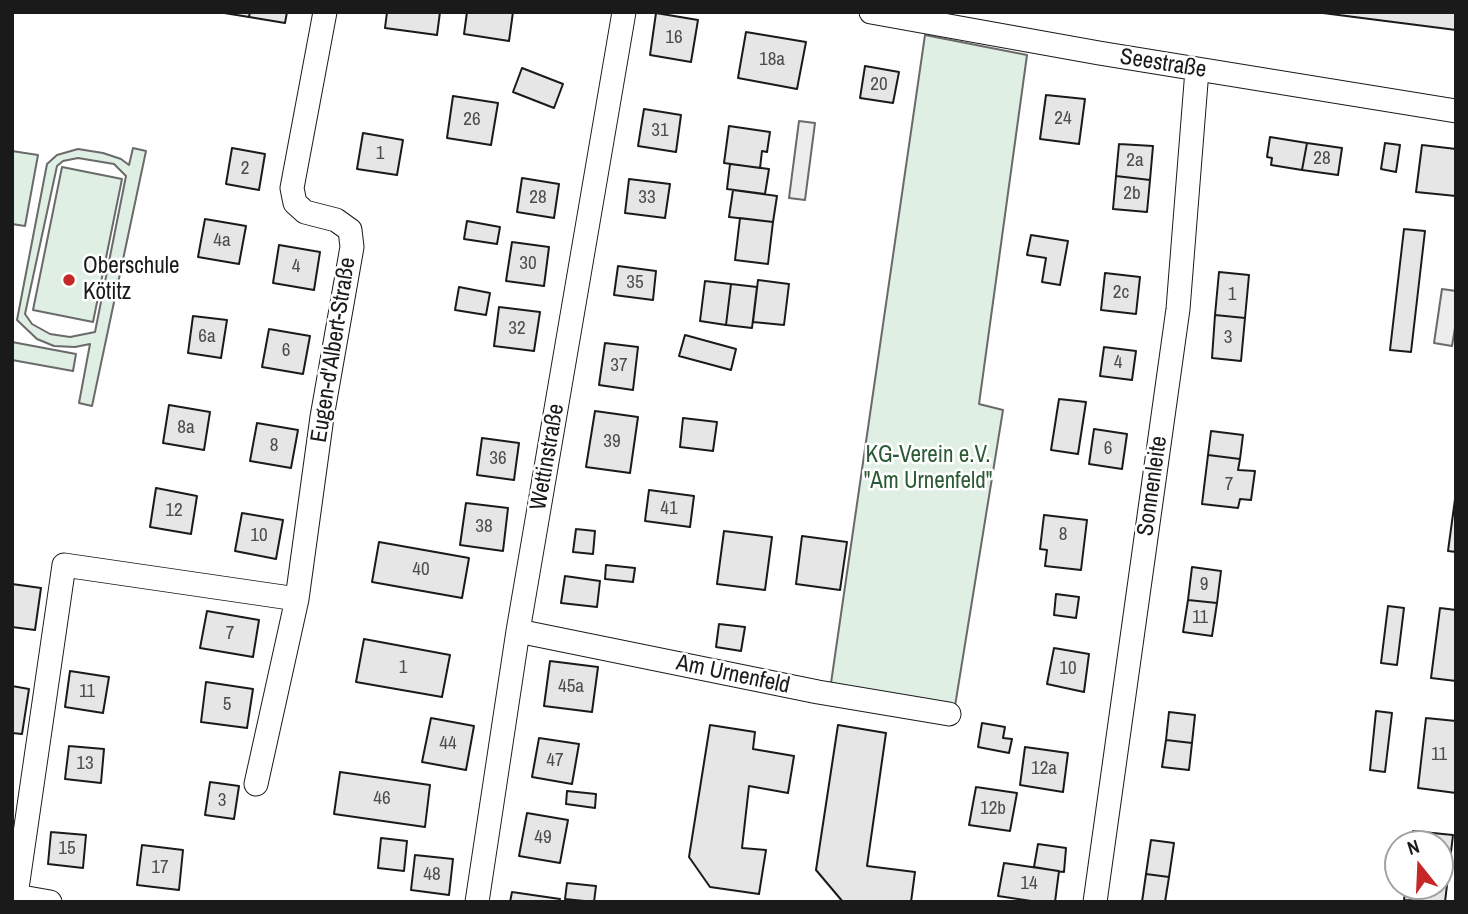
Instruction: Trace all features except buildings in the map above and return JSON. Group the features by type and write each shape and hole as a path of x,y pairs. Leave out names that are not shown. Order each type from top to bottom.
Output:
{"street":[{"name":"Eugen-d'Albert-Straße","path":"256,784 297,599 322,417 352,247 350,230 336,220 305,212 295,203 292,188 325,12"},
{"name":"Wettinstraße","path":"477,902 518,631 624,12"},
{"name":"Seestraße","path":"871,12 1456,111"},
{"name":"Sonnenleite","path":"1095,902 1178,309 1196,69"},
{"path":"50,902 16,899 64,565 297,599"},
{"name":"Am Urnenfeld","path":"518,631 818,692 949,715"}],"green space":[{"name":"KG-Verein e.V. \"Am Urnenfeld\"","path":"925,35 1027,55 979,404 1003,410 955,706 831,683"},
{"path":"133,148 146,151 92,406 79,403 90,344 75,347 54,346 37,339 17,320 47,164 57,155 78,149 103,153 129,165","holes":["78,158 114,164 126,176 95,332 70,337 50,334 32,324 25,314 57,166 63,161"]},
{"path":"12,151 38,155 25,226 12,224"},
{"path":"62,167 122,179 93,322 33,310"},
{"path":"12,342 76,354 73,371 12,360"}],"shaded area":[{"path":"799,121 815,123 805,200 789,198"},
{"path":"1442,289 1456,291 1456,322 1452,346 1434,343"}],"place":[{"name":"Oberschule Kötitz","path":"69,280"}]}
